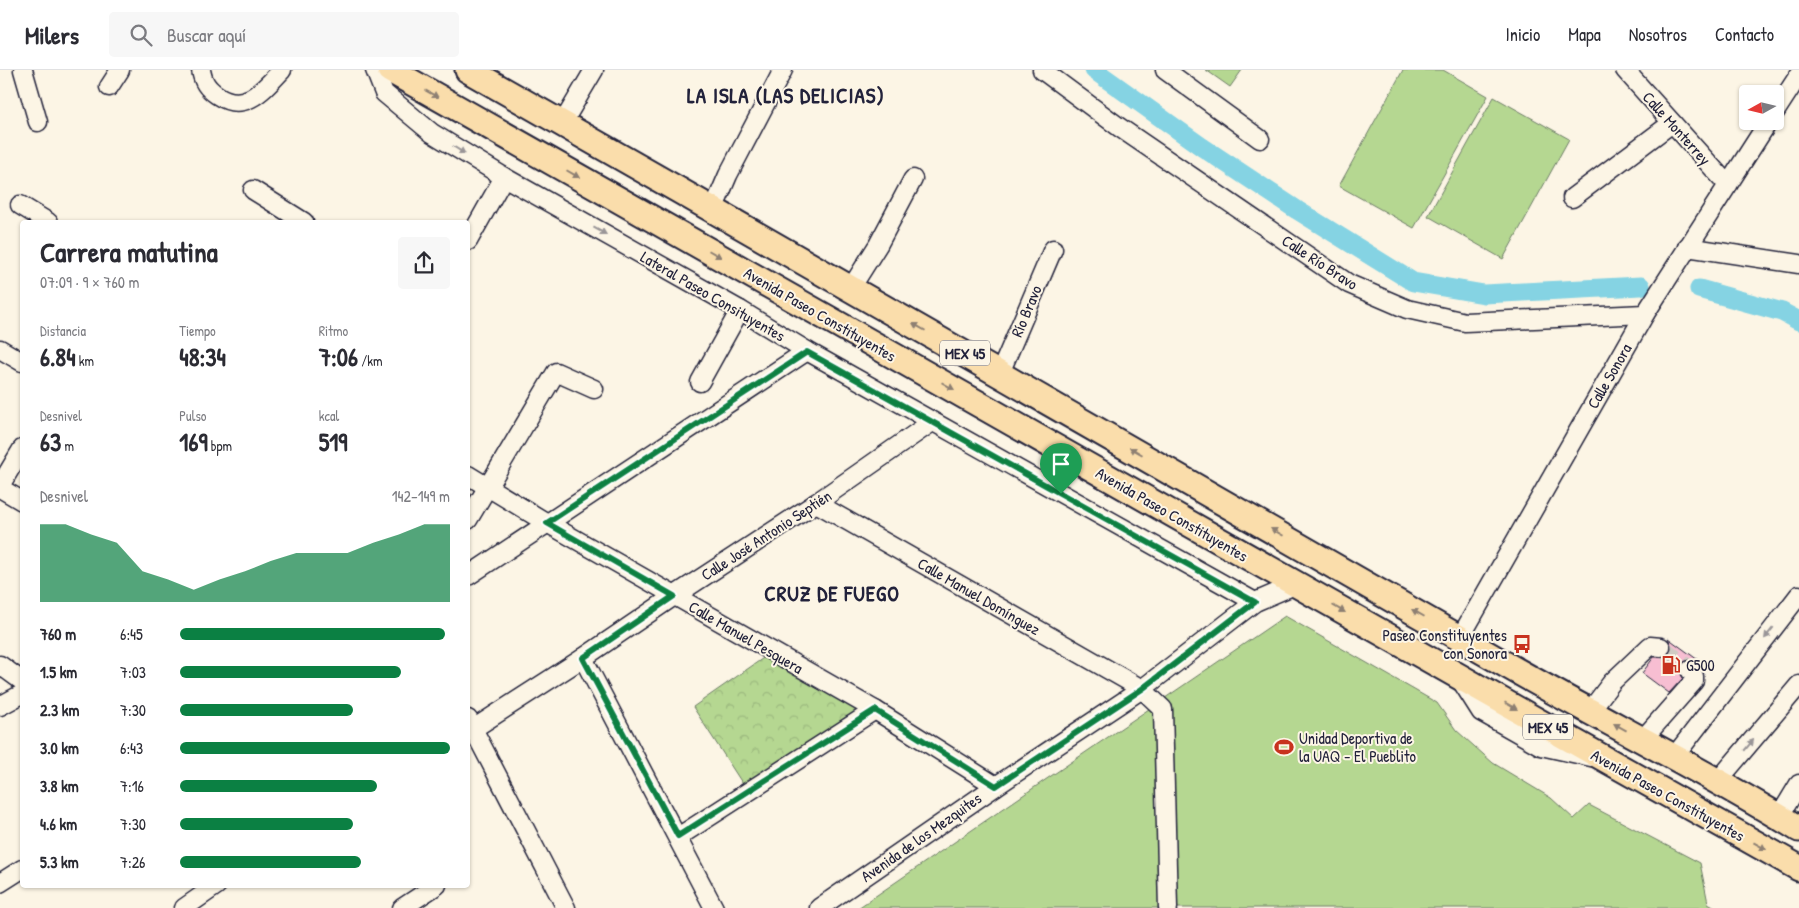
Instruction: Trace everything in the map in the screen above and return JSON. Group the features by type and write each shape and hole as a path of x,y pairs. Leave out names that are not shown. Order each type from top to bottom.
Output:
{"highway":[{"name":"Avenida Paseo Constituyentes","path":"390,70 1799,868"},
{"name":"MEX 45","path":"468,70 1460,638 1789,823"}],"street":[{"path":"23,70 38,122"},
{"path":"109,87 120,70"},
{"path":"201,70 202,79 208,89 224,100 240,102 259,94 282,70"},
{"name":"Lateral Paseo Consituyentes","path":"375,70 384,93 432,133 504,177 740,310 807,352 1255,602"},
{"path":"562,124 594,70"},
{"path":"713,210 728,175 782,70"},
{"name":"Calle Río Bravo","path":"1042,70 1120,127 1349,284 1407,309 1464,322 1649,308"},
{"path":"1165,70 1260,138"},
{"name":"Calle Monterrey","path":"1625,70 1728,185"},
{"path":"1784,98 1799,75"},
{"path":"1572,198 1672,123"},
{"name":"Calle Sonora","path":"1460,638 1649,308 1763,130"},
{"path":"470,237 504,177"},
{"path":"851,288 878,245 913,179"},
{"path":"253,190 301,220"},
{"path":"20,205 45,220"},
{"name":"Río Bravo","path":"1000,373 1053,250"},
{"path":"1683,253 1799,264"},
{"path":"700,382 740,310"},
{"path":"0,349 20,361"},
{"path":"470,575 807,352"},
{"path":"470,517 556,372 594,390"},
{"name":"Calle José Antonio Septién","path":"470,724 583,658 816,503 932,422"},
{"path":"20,453 0,487 20,499"},
{"name":"Calle Manuel Pesquera","path":"470,476 547,523 875,710 996,786"},
{"name":"Calle Manuel Domínguez","path":"816,503 1142,689 1162,709 1168,908"},
{"name":"Avenida de los Mezquites","path":"819,908 996,786 1142,689 1255,602 1297,584"},
{"path":"1674,757 1799,595"},
{"path":"1590,711 1612,682 1650,646 1660,647"},
{"path":"583,658 678,836 714,908"},
{"path":"0,665 20,680"},
{"path":"1642,740 1694,681 1694,676 1690,670"},
{"path":"1717,782 1799,685"},
{"path":"0,706 20,695"},
{"path":"678,836 875,710"},
{"path":"470,724 566,908"},
{"path":"1789,823 1799,784"},
{"path":"0,884 20,870"},
{"path":"190,898 211,888"},
{"path":"402,908 432,888"}],"green space":[{"path":"1206,70 1242,70 1230,87"},
{"path":"1403,70 1443,70 1488,96 1414,228 1339,186"},
{"path":"1494,97 1569,139 1503,259 1428,216"},
{"name":"Unidad Deportiva de la UAQ - El Pueblito","path":"1285,616 1437,703 1456,730 1493,763 1551,798 1574,819 1589,805 1700,863 1708,903 1717,908 858,908"},
{"path":"769,654 865,710 746,789 693,707"}],"building":[{"name":"G500","path":"1668,638 1698,660 1696,662 1689,659 1681,665 1679,671 1683,678 1669,693 1642,673 1654,657 1665,657 1669,653 1672,647"}],"waterway":[{"path":"1094,70 1202,147 1297,210 1413,282 1484,294 1641,286"},
{"path":"1699,289 1782,312 1799,321"}],"tunnel":[{"path":"1661,647 1690,670"}],"place":[{"name":"Paseo Constituyentes con Sonora","path":"1522,644"},
{"name":"G500","path":"1671,665"},
{"name":"Unidad Deportiva de la UAQ - El Pueblito","path":"1284,747"}],"district":[{"name":"LA ISLA (LAS DELICIAS)","path":"786,95"},
{"name":"CRUZ DE FUEGO","path":"832,593"}],"route":[{"path":"807,352 1061,494 1255,602 1142,689 996,786 875,710 678,836 583,658 674,596 547,523 807,352"}]}
